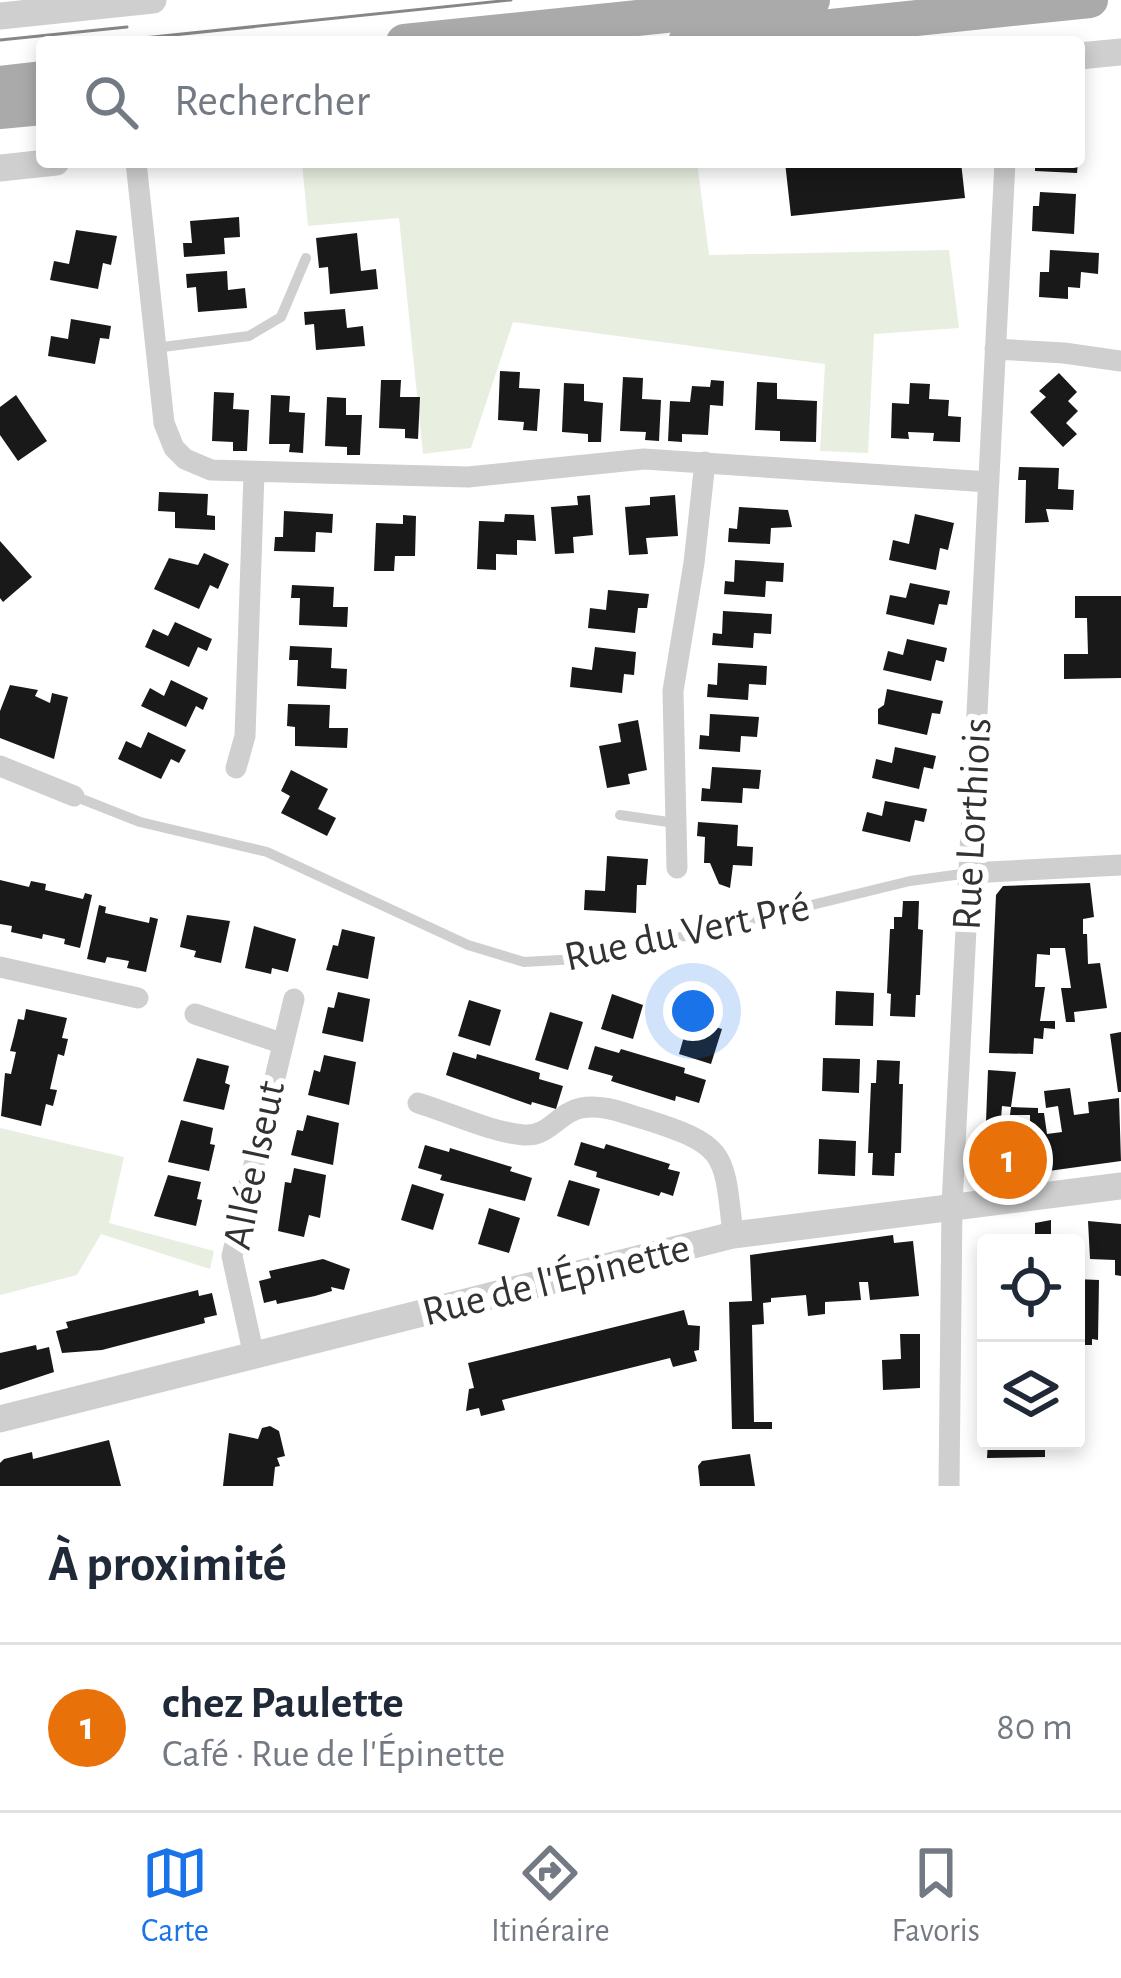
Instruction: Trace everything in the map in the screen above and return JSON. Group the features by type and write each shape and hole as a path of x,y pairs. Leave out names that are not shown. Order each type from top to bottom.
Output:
{"main road":[{"path":"462,36 812,0"},
{"path":"744,36 1090,0"},
{"path":"0,84 36,80"},
{"path":"0,111 36,108"}],"street":[{"path":"0,16 153,0"},
{"path":"1085,55 1121,52"},
{"path":"0,168 36,164"},
{"path":"137,168 164,423 174,448 196,466 453,478 624,459 989,482"},
{"name":"Rue Lorthiois","path":"950,1486 952,1205 1005,168"},
{"path":"994,350 1064,352 1121,362"},
{"path":"677,868 673,691 705,462"},
{"path":"236,768 245,736 254,472"},
{"name":"Rue du Vert Pré","path":"0,766 74,796"},
{"name":"Rue du Vert Pré","path":"969,873 1121,865"},
{"path":"0,968 138,998"},
{"name":"Allée Iseut","path":"254,1356 232,1256 294,999"},
{"name":"Allée Iseut","path":"195,1014 280,1043"},
{"path":"418,1103 519,1135 542,1132 573,1110 596,1107 691,1134 715,1150 720,1160 733,1235"},
{"name":"Rue de l'Épinette","path":"0,1419 733,1235 1121,1186"}],"lane":[{"path":"155,348 250,336 280,317 306,258"},
{"name":"Rue du Vert Pré","path":"74,796 140,823 267,852 468,945 524,962 595,958 910,881 969,873"},
{"path":"620,815 675,823"}],"green space":[{"path":"303,168 698,168 709,255 949,250 959,328 874,334 868,453 820,451 825,364 513,322 471,448 423,454 399,218 308,226"},
{"path":"0,1128 124,1157 109,1223 214,1251 210,1269 101,1234 77,1275 0,1295"}],"building":[{"path":"786,168 962,168 965,198 791,216"},
{"path":"1035,168 1077,168 1077,173"},
{"path":"1040,192 1076,194 1074,234 1032,231 1033,206 1039,206"},
{"path":"239,217 240,237 224,238 225,254 184,257 183,243 192,243 190,221"},
{"path":"76,230 117,236 111,265 103,263 98,289 50,280 54,261 69,264"},
{"path":"357,233 361,271 376,269 378,289 330,294 328,267 319,268 316,238"},
{"path":"1050,250 1099,253 1098,274 1081,272 1080,288 1068,287 1068,299 1039,297 1040,272 1049,272"},
{"path":"227,271 228,290 245,288 247,308 198,312 196,287 187,288 186,274"},
{"path":"345,309 347,328 363,326 365,346 316,350 314,324 305,325 304,312"},
{"path":"71,319 111,326 109,339 100,338 95,364 48,356 51,336 68,339"},
{"path":"500,371 520,372 519,388 540,389 537,431 523,430 524,422 498,420"},
{"path":"1059,373 1077,392 1068,401 1078,411 1066,423 1077,434 1063,447 1030,412 1046,397 1039,391"},
{"path":"623,377 643,378 642,399 661,400 659,441 645,440 646,432 620,431"},
{"path":"381,380 401,380 400,397 420,397 418,439 405,438 405,429 379,428"},
{"path":"711,380 724,381 723,406 710,405 708,435 682,434 682,442 668,441 670,401 690,402 692,386 710,387"},
{"path":"757,382 777,383 777,399 817,401 816,442 780,441 780,431 755,430"},
{"path":"564,383 584,384 584,401 603,403 601,442 588,442 588,434 562,432"},
{"path":"910,383 930,384 929,399 949,400 948,416 961,417 960,442 933,441 934,433 908,432 909,439 891,438 892,403 909,404"},
{"path":"214,392 234,393 233,409 249,410 247,451 233,451 233,442 212,441"},
{"path":"16,395 47,441 18,461 0,435 0,407"},
{"path":"271,395 290,396 289,412 305,413 303,453 289,452 290,444 269,444"},
{"path":"327,397 346,398 346,415 362,415 360,455 347,455 347,447 325,446"},
{"path":"1019,467 1059,468 1058,489 1074,490 1073,510 1046,509 1049,522 1025,523 1026,480 1018,480"},
{"path":"159,492 208,494 207,515 215,516 215,530 175,528 175,512 158,511"},
{"path":"590,495 593,535 573,537 574,553 555,554 551,507 578,505 577,496"},
{"path":"675,495 678,536 646,538 648,554 629,555 625,507 650,505 650,497"},
{"path":"739,507 788,510 792,527 771,528 770,544 728,542 729,528 737,529"},
{"path":"284,511 333,514 332,533 316,532 315,552 274,551 275,537 283,537"},
{"path":"505,514 534,515 536,541 517,540 517,555 496,554 496,570 477,569 479,521 504,522"},
{"path":"915,514 954,523 948,550 940,548 936,570 889,560 893,540 909,544"},
{"path":"403,515 416,516 415,556 395,556 394,571 374,571 376,523 403,524"},
{"path":"0,541 32,577 3,602 0,598"},
{"path":"204,553 229,564 218,589 210,585 199,609 154,589 169,558 198,565"},
{"path":"735,560 784,563 783,582 766,581 765,597 724,594 725,581 734,582"},
{"path":"910,583 950,591 947,605 939,604 934,625 886,614 890,595 906,598"},
{"path":"292,585 334,587 333,607 348,607 347,627 299,625 300,598 291,598"},
{"path":"608,590 649,594 647,608 638,608 635,633 588,628 590,608 606,610"},
{"path":"1075,596 1121,596 1121,678 1064,679 1064,654 1088,654 1087,618 1075,618"},
{"path":"723,611 772,614 771,634 754,633 753,648 712,645 713,633 722,634"},
{"path":"175,622 212,639 207,651 198,647 189,667 145,647 153,629 168,636"},
{"path":"907,639 947,648 944,662 936,660 931,681 883,670 888,651 903,655"},
{"path":"290,646 332,648 331,668 347,669 346,689 297,686 298,660 289,660"},
{"path":"595,647 636,652 634,675 624,674 622,693 570,687 572,667 592,670"},
{"path":"718,663 767,666 766,685 749,684 748,700 707,697 708,684 717,685"},
{"path":"171,680 208,698 203,710 196,706 186,727 141,706 150,688 164,696"},
{"path":"10,685 38,690 35,696 50,703 52,693 68,697 54,759 0,738 0,711"},
{"path":"887,689 943,701 940,714 932,713 927,735 878,724 878,709 884,705"},
{"path":"288,704 330,705 329,728 348,728 347,748 295,746 295,727 287,726"},
{"path":"710,714 759,717 757,737 741,736 740,752 699,749 700,735 709,736"},
{"path":"638,720 647,770 628,774 630,784 607,788 599,746 621,742 618,724"},
{"path":"148,732 186,750 179,763 171,759 161,779 118,759 126,741 141,748"},
{"path":"895,747 936,756 933,769 924,767 919,789 872,778 876,759 892,763"},
{"path":"712,767 761,770 759,789 743,788 742,803 701,801 702,788 710,789"},
{"path":"291,770 328,789 318,809 336,818 327,836 281,813 290,796 281,791"},
{"path":"885,801 927,809 924,822 915,820 910,842 862,831 867,812 882,816"},
{"path":"698,822 738,825 737,846 753,847 752,866 733,865 730,888 719,884 710,863 704,863 705,837 697,836"},
{"path":"607,856 648,859 646,885 637,885 636,913 584,910 585,890 605,891"},
{"path":"0,880 29,887 31,881 46,884 45,890 83,899 85,893 92,895 80,948 64,944 65,939 11,932 12,926 0,924"},
{"path":"1090,883 1094,917 1083,919 1083,934 1087,934 1088,964 1100,963 1107,1008 1074,1012 1075,1022 1066,1022 1061,988 1071,988 1065,948 1050,948 1050,955 1037,954 1035,987 1045,987 1040,1021 1055,1021 1055,1029 1044,1028 1043,1039 1034,1038 1033,1054 989,1053 996,895 1003,886"},
{"path":"903,901 919,901 918,929 923,930 915,1017 890,1016 891,994 887,993 890,929 894,929 894,917 902,917"},
{"path":"99,905 106,907 105,913 149,923 150,917 158,919 146,972 127,968 129,961 87,959"},
{"path":"187,915 230,921 221,963 194,957 196,951 180,947"},
{"path":"254,926 296,939 288,972 245,968"},
{"path":"342,929 375,937 368,979 326,970"},
{"path":"836,991 874,993 873,1026 835,1025"},
{"path":"338,992 370,999 363,1042 322,1033 328,1007 334,1008"},
{"path":"612,994 643,1005 633,1039 601,1029"},
{"path":"469,1000 501,1010 490,1046 458,1036"},
{"path":"26,1009 67,1018 64,1056 58,1054 50,1089 57,1090 53,1106 46,1104 41,1126 1,1116 5,1073 11,1074 16,1052 10,1051 18,1019 24,1020"},
{"path":"550,1012 583,1022 568,1070 535,1060"},
{"path":"689,1019 722,1029 711,1064 679,1054"},
{"path":"1121,1032 1121,1092 1118,1092 1110,1034"},
{"path":"595,1046 685,1068 684,1073 706,1080 699,1103 676,1096 675,1101 588,1069"},
{"path":"453,1052 476,1059 477,1054 540,1073 539,1079 563,1086 556,1109 446,1075"},
{"path":"324,1055 356,1062 349,1105 308,1095 314,1070 320,1072"},
{"path":"197,1058 229,1066 224,1110 183,1101"},
{"path":"823,1058 860,1059 859,1093 822,1091"},
{"path":"877,1060 900,1061 901,1153 895,1153 894,1176 872,1175 873,1153 868,1153 871,1083 876,1083"},
{"path":"988,1070 1016,1072 1011,1107 1038,1108 1038,1113 1044,1113 1047,1134 1062,1132 1058,1106 1046,1108 1044,1091 1070,1088 1074,1115 1089,1113 1088,1102 1119,1098 1121,1161 990,1179 984,1173","holes":["1002,1106 1011,1107 1010,1115 1030,1115 1030,1122 1014,1120 1015,1126 1009,1127 1010,1116 1001,1119"]},
{"path":"307,1115 339,1123 333,1165 291,1155 297,1130 303,1131"},
{"path":"181,1120 213,1128 209,1171 168,1162"},
{"path":"819,1139 856,1141 855,1176 818,1174"},
{"path":"581,1142 604,1149 606,1144 670,1164 668,1169 680,1172 673,1196 596,1177 597,1172 574,1165"},
{"path":"425,1145 512,1167 510,1171 532,1178 525,1201 440,1180 442,1175 418,1168"},
{"path":"294,1168 326,1175 320,1218 309,1215 304,1237 278,1231 285,1182 291,1183"},
{"path":"168,1175 201,1182 196,1226 154,1216"},
{"path":"569,1180 600,1189 589,1226 557,1216"},
{"path":"412,1184 444,1194 433,1230 401,1220"},
{"path":"489,1208 520,1218 509,1253 478,1244"},
{"path":"1051,1220 1051,1234 1035,1234 1035,1223"},
{"path":"1088,1221 1121,1224 1121,1276 1115,1275 1115,1260 1090,1259"},
{"path":"893,1235 894,1243 913,1241 919,1296 870,1300 868,1282 859,1282 861,1300 825,1302 825,1314 808,1316 806,1295 763,1303 764,1324 752,1325 754,1422 772,1422 772,1429 732,1429 729,1302 752,1301 750,1255"},
{"path":"323,1259 350,1269 344,1290 331,1287 332,1291 315,1296 264,1303 259,1281 271,1278 269,1271"},
{"path":"1085,1279 1099,1280 1098,1340 1092,1339 1092,1345 1085,1345"},
{"path":"198,1290 199,1296 212,1293 217,1315 204,1318 205,1323 102,1350 62,1353 56,1331 68,1328 66,1322"},
{"path":"684,1310 688,1325 700,1326 699,1350 694,1351 697,1361 673,1367 670,1358 502,1400 505,1410 481,1416 479,1408 466,1411 469,1389 474,1388 468,1363"},
{"path":"900,1334 920,1334 920,1388 883,1390 882,1360 901,1359"},
{"path":"36,1345 37,1350 49,1347 54,1372 0,1390 0,1353"},
{"path":"262,1428 279,1431 285,1456 277,1458 280,1466 275,1467 273,1486 223,1486 229,1433 258,1439"},
{"path":"109,1440 121,1486 0,1486 4,1459 32,1452 33,1459"},
{"path":"987,1450 1045,1450 1045,1457 987,1458"},
{"path":"750,1454 755,1486 700,1486 702,1461"}],"tram line":[{"path":"163,36 511,0"},
{"path":"39,36 127,27"},
{"path":"0,40 36,36"}],"place":[{"name":"chez Paulette","path":"1008,1160"}]}
